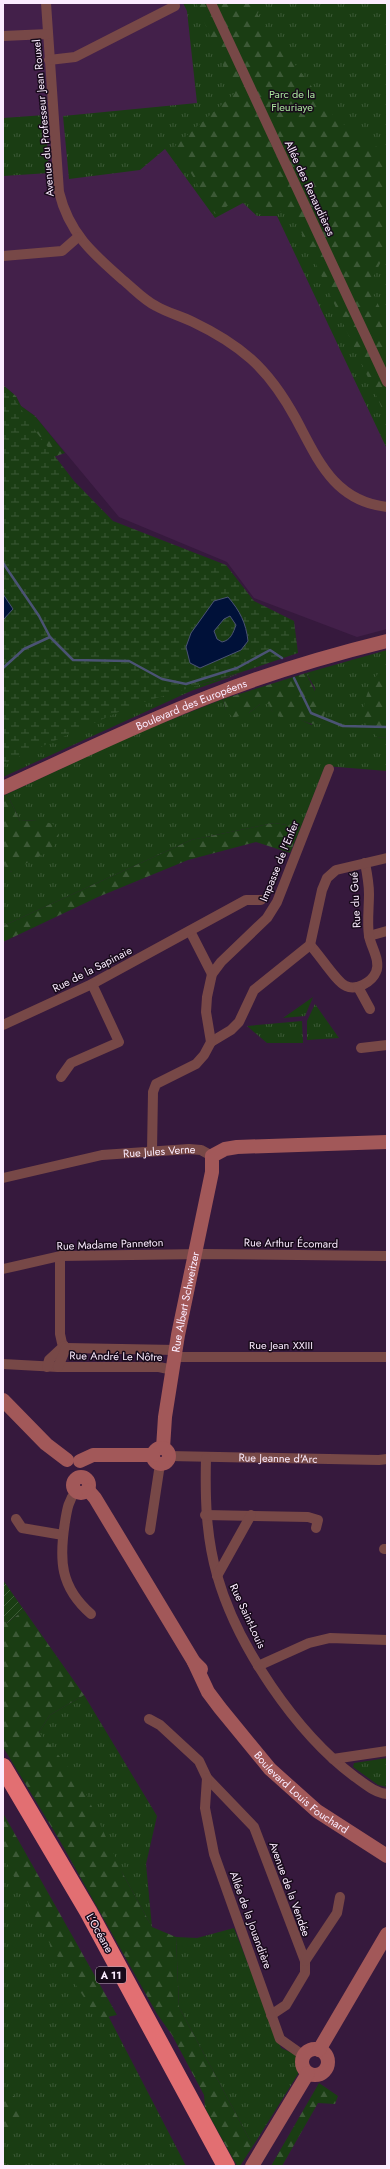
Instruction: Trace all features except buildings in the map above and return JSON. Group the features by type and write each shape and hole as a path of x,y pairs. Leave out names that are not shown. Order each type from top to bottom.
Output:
{"highway":[{"name":"L’Océane","path":"3,1767 88,1911 226,2166"},
{"name":"L’Océane","path":"3,1787 77,1913 214,2166"}],"main road":[{"name":"Boulevard des Européens","path":"3,788 170,712 233,687 277,671 387,641"},
{"name":"Rue Jules Verne","path":"212,1156 225,1149 233,1147 387,1142"},
{"name":"Rue Albert Schweitzer","path":"161,1456 165,1417 175,1359 212,1172 212,1156"},
{"name":"Boulevard Louis Fouchard","path":"3,1400 77,1475 95,1498 194,1662 209,1694 229,1717 260,1759 302,1799 338,1825 386,1855"},
{"path":"77,1475 93,1455 161,1456"},
{"path":"319,2050 387,1934"},
{"path":"310,2050 319,2050 327,2055 329,2064 328,2068 321,2074 312,2075 308,2073 302,2064 304,2056 310,2050"},
{"path":"256,2160 308,2073"}],"street":[{"name":"Avenue du Professeur Jean Rouxel","path":"46,3 59,192 63,210 78,237 118,276 156,306 192,321 228,340 252,360 267,375 282,395 311,449 329,477 351,494 373,504 387,507"},
{"name":"Allée des Renaudières","path":"211,3 387,382"},
{"path":"49,60 74,57 175,6"},
{"path":"3,36 48,34"},
{"path":"3,256 62,251 78,237"},
{"name":"Impasse de l'Enfer","path":"211,1042 206,1012 207,997 212,974 221,962 267,918 277,902 329,769"},
{"path":"152,1151 153,1092 156,1084 196,1064 204,1055 211,1042 231,1030 239,1022 254,990 310,945 322,890 327,878 336,870 387,858"},
{"name":"Rue du Gué","path":"358,987 369,981 376,972 377,962 369,936 369,891 365,863"},
{"name":"Rue de la Sapinaie","path":"3,1025 92,984 246,900 261,900"},
{"path":"190,931 212,974"},
{"name":"Rue du Gué","path":"369,936 387,931"},
{"path":"310,945 322,956 337,981 346,987 358,987 370,1010"},
{"path":"61,1077 71,1063 119,1042 92,984"},
{"path":"361,1048 387,1045"},
{"name":"Rue Jules Verne","path":"3,1178 102,1155 196,1149 212,1156"},
{"name":"Rue Madame Panneton","path":"3,1269 60,1256 196,1254"},
{"name":"Rue Arthur Écomard","path":"196,1254 387,1256"},
{"path":"60,1256 60,1334 65,1347"},
{"name":"Rue André Le Nôtre","path":"47,1367 49,1360 65,1347 175,1359"},
{"name":"Rue André Le Nôtre","path":"58,1367 65,1347"},
{"name":"Rue Jean XXIII","path":"175,1359 387,1357"},
{"name":"Rue André Le Nôtre","path":"3,1365 47,1367 159,1367 175,1359"},
{"name":"Rue Jeanne d'Arc","path":"161,1456 379,1460 387,1458"},
{"name":"Rue Albert Schweitzer","path":"150,1530 161,1456"},
{"name":"Rue Saint-Louis","path":"206,1458 205,1515 210,1550 230,1613 258,1666 284,1704 321,1748 370,1787 387,1794"},
{"path":"77,1475 69,1502 63,1535 61,1559 68,1587 78,1603 91,1614"},
{"path":"205,1515 308,1517 318,1520 316,1528"},
{"path":"217,1576 251,1515"},
{"path":"16,1519 22,1528 63,1535"},
{"path":"258,1666 309,1643 330,1638 387,1640"},
{"path":"149,1719 160,1725 199,1761 207,1778"},
{"path":"333,1759 387,1751"},
{"name":"Avenue de la Vendée","path":"207,1778 254,1827 305,1961"},
{"name":"Allée de la Jouandière","path":"207,1778 205,1808 214,1854 280,2039 304,2056"},
{"path":"272,2014 286,2005 305,1973 305,1961 337,1913 340,1897"}],"shaded area":[{"path":"3,3 387,3 387,629 357,637 254,598 227,562 119,517 35,416 21,406 16,396 3,385"}],"green space":[{"name":"Parc de la Fleuriaye","path":"183,3 387,3 387,449 277,216 257,216 243,203 215,218 165,149 140,170 69,179 63,116 197,103 187,11"},
{"name":"Parc de la Fleuriaye","path":"196,3 266,3 257,14 336,119 387,154 387,250 369,285 387,323 387,419 294,216 240,198 215,214 175,146 235,93"},
{"path":"45,115 49,173 3,176 3,118"},
{"path":"3,385 16,396 21,406 35,416 65,453 3,474"},
{"path":"3,389 15,400 37,433 74,481 113,521 226,565 254,601 294,621 298,653 134,705 3,764"},
{"path":"387,650 387,666 377,737 387,738 387,771 325,766 301,827 274,823 191,840 3,926 3,864 11,872 37,820 20,821 7,794 135,734 223,699 226,710 249,713 260,704 270,704 272,711 295,717 312,725 315,688 306,673"},
{"path":"387,666 387,738 377,737 369,728 365,722 364,708 372,682"},
{"path":"244,672 191,691 3,777 3,706 127,700 203,684"},
{"path":"306,673 325,712 322,723 311,724 295,718 283,719 272,711 269,704 260,704 249,713 233,718 226,710 223,699"},
{"path":"7,794 20,821 37,820 53,824 59,835 53,849 10,872 3,864 3,796"},
{"path":"274,823 301,827 290,853 256,842 188,860 98,897 3,942 3,926 191,840"},
{"path":"313,997 305,1016 283,1018"},
{"path":"315,1004 339,1038 307,1040 307,1021"},
{"path":"302,1021 303,1043 267,1043 247,1026"},
{"path":"3,1580 24,1610 7,1623 3,1620"},
{"path":"24,1610 84,1695 50,1715 39,1732 80,1781 123,1874 152,1927 176,1937 179,2007 253,2146 240,2166 237,2166 205,2108 204,2095 172,2035 157,2014 60,1841 3,1747 3,1620 7,1623"},
{"path":"84,1695 157,1816 146,1864 152,1927 123,1874 39,1732 50,1715"},
{"path":"387,1758 387,1787 378,1785 353,1767 354,1763"},
{"path":"3,1813 117,2015 98,2019 52,1948 3,1856"},
{"path":"3,1831 85,1971 186,2166 3,2166"},
{"path":"234,1928 281,2048 299,2056 298,2074 253,2146 179,2007 176,1937 197,1938"},
{"path":"319,2083 338,2096 335,2104 318,2103 282,2166 271,2166"},
{"path":"14,2096 24,2108 20,2121 3,2130 3,2097"}],"water":[{"path":"3,594 13,609 3,620"},
{"path":"228,597 242,618 246,628 248,641 241,650 200,668 190,663 186,647 191,633 214,601","holes":["230,616 236,625 228,640 222,642 217,639 214,631 224,619"]}],"waterway":[{"path":"3,563 39,616 50,637 73,660 129,661 162,679 186,684 237,668 270,650 282,658"},
{"path":"3,668 24,649 50,637"},
{"path":"294,678 311,713 343,726 387,727"}]}
